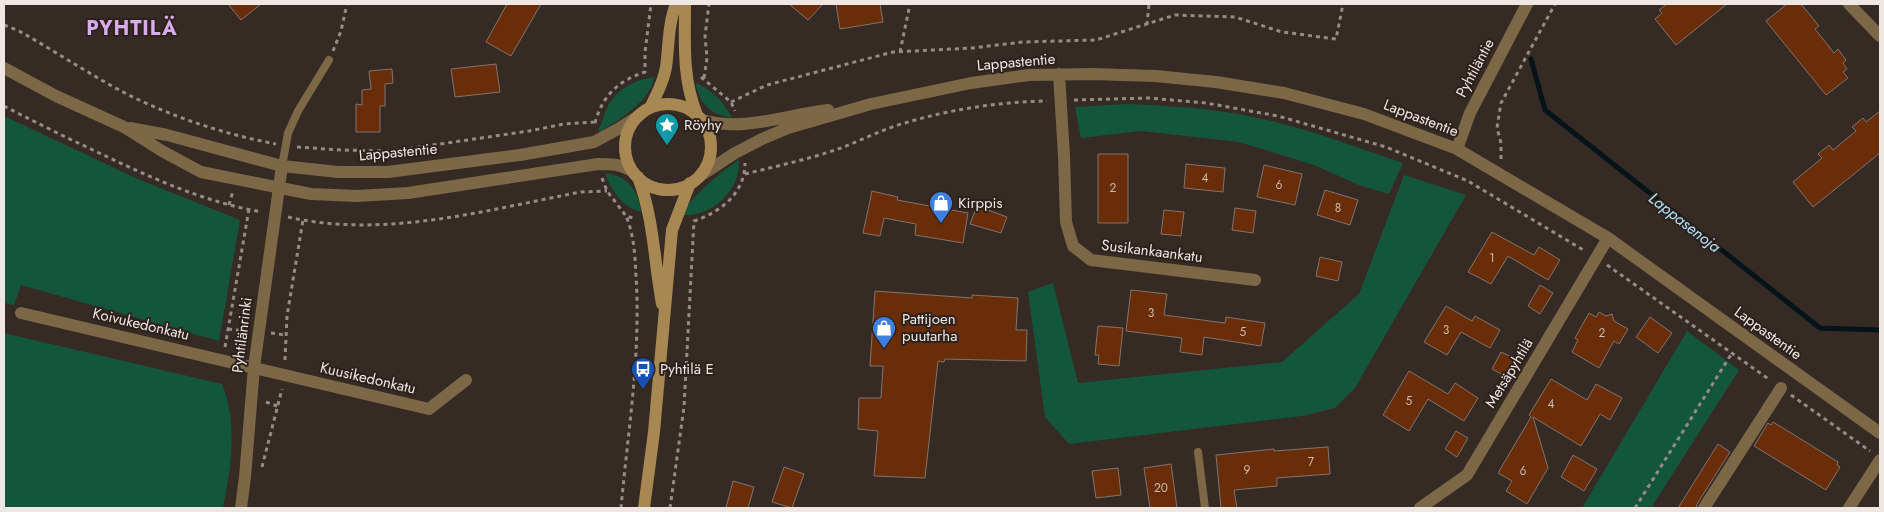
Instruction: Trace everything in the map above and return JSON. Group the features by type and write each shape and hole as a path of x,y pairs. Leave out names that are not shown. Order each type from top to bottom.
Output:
{"street":[{"path":"663,314 646,197 626,156 625,145 629,128 645,111 662,83 665,72 668,37 676,4"},
{"path":"644,508 654,432 663,314 669,281 669,250 672,230 695,179 707,165 711,145 708,131 690,97 686,74 685,4"},
{"name":"Pyhtiläntie","path":"1457,149 1470,113 1527,4"},
{"path":"1849,4 1880,36"},
{"name":"Lappastentie","path":"4,68 56,96 124,127 162,151 201,172 311,194 357,196 408,193 601,164 617,164 636,174"},
{"name":"Lappastentie","path":"699,117 716,124 741,125 870,104 971,83 1029,75 1059,74 1155,76 1216,82 1284,93 1364,114 1457,149 1608,238 1880,433"},
{"name":"Susikankaankatu","path":"1059,74 1066,222 1073,246 1091,260 1255,280"},
{"path":"645,111 662,104 675,104 687,108 699,117"},
{"name":"Lappastentie","path":"695,179 745,148 788,128 870,104"},
{"name":"Lappastentie","path":"124,127 167,135 282,166 338,172 388,172 520,155 594,142 645,111"},
{"name":"Pyhtilänrinki","path":"241,508 254,367 282,166"},
{"path":"636,174 649,185 663,189 677,189 695,179"},
{"name":"Metsäpyhtilä","path":"1420,508 1467,475 1608,238"},
{"name":"Koivukedonkatu","path":"21,313 254,367"},
{"name":"Kuusikedonkatu","path":"254,367 428,409 466,380"},
{"path":"1704,508 1781,388"},
{"path":"1849,508 1876,456"}],"lane":[{"path":"282,166 288,133 298,111 329,60"},
{"path":"1198,452 1205,508"}],"path":[{"path":"329,60 341,31 347,4"},
{"path":"704,78 707,58 705,36 709,4"},
{"path":"900,52 910,4"},
{"path":"1147,25 1149,4"},
{"path":"731,102 767,85 893,52 973,48 1022,42 1096,40 1175,15 1235,17 1282,32 1336,39 1343,4"},
{"path":"1486,191 1502,156 1497,128 1501,103 1554,4"},
{"path":"645,72 665,72"},
{"path":"686,74 704,78 731,102 741,125"},
{"path":"745,174 838,149 902,124 980,106 1026,101 1149,98 1206,103 1278,116 1386,147 1468,181 1486,191 1597,258 1876,456"},
{"path":"670,508 684,407 694,221 720,210 731,200 741,185 745,174 745,148"},
{"path":"223,360 249,209"},
{"path":"621,508 638,332 635,248 630,224 626,216"},
{"path":"1634,508 1732,353"}],"green space":[{"path":"654,77 648,93 633,109 599,132 606,110 614,97 632,83"},
{"path":"696,83 708,89 717,97 732,118 718,114 707,107 700,97"},
{"path":"1128,104 1193,108 1276,122 1313,132 1403,163 1389,194 1359,185 1314,165 1239,142 1141,131 1081,138 1075,107"},
{"path":"4,116 140,180 240,220 219,341 21,285 14,305 4,303"},
{"path":"739,160 735,182 722,200 704,211 682,215 699,193 716,177"},
{"path":"605,173 620,177 630,185 640,204 641,212 629,207 618,197"},
{"path":"1404,175 1466,195 1355,388 1335,408 1302,416 1069,444 1045,417 1028,292 1053,283 1078,383 1282,362 1359,294"},
{"path":"1687,331 1739,370 1651,508 1582,508"},
{"path":"4,333 222,384 230,414 232,446 223,508 4,508"}],"building":[{"path":"228,4 261,4 241,20"},
{"path":"507,4 541,4 511,56 486,42"},
{"path":"789,4 823,4 808,20"},
{"path":"836,4 880,4 883,22 840,29"},
{"path":"1667,4 1727,4 1676,45 1655,19 1662,13 1659,10"},
{"path":"1787,4 1801,4 1819,26 1815,29 1834,53 1838,49 1846,60 1843,63 1847,69 1843,72 1848,78 1826,95 1766,21"},
{"path":"496,64 500,92 455,97 451,69"},
{"path":"392,69 393,83 385,84 385,106 380,106 380,132 356,132 356,104 362,105 362,90 371,89 369,71"},
{"path":"1880,111 1880,153 1813,207 1793,182 1822,158 1818,154 1829,145 1833,150 1856,131 1852,127 1863,118 1866,122"},
{"path":"1098,154 1128,154 1128,223 1098,223"},
{"path":"1186,164 1225,168 1223,192 1184,188"},
{"path":"1264,165 1302,174 1295,205 1257,197"},
{"path":"1325,190 1358,200 1350,225 1317,215"},
{"path":"872,191 898,197 897,200 968,213 963,243 915,235 916,224 884,218 880,236 863,233"},
{"path":"977,206 1007,217 1001,233 970,224"},
{"path":"1235,208 1256,211 1253,233 1232,230"},
{"path":"1164,210 1184,212 1181,236 1161,234"},
{"path":"1492,232 1534,255 1539,247 1560,260 1548,280 1508,256 1491,284 1468,272"},
{"path":"1320,257 1342,262 1338,281 1316,276"},
{"path":"1540,285 1553,293 1540,314 1528,306"},
{"path":"1131,290 1167,294 1164,315 1225,323 1226,317 1265,323 1261,346 1204,337 1202,355 1180,352 1182,338 1126,331"},
{"path":"875,291 972,298 972,295 1018,298 1016,330 1027,330 1026,361 945,359 944,362 938,361 925,478 874,476 878,431 858,429 859,398 881,398 883,366 870,366"},
{"path":"1446,306 1472,321 1475,316 1500,330 1490,348 1461,332 1447,355 1424,342"},
{"path":"1599,312 1606,316 1612,314 1614,321 1628,329 1619,344 1614,341 1599,368 1572,352 1578,340 1575,338 1589,313 1596,317"},
{"path":"1650,317 1672,333 1658,353 1636,337"},
{"path":"1098,326 1123,328 1119,366 1098,364 1099,355 1095,355"},
{"path":"1501,352 1514,358 1505,376 1492,369"},
{"path":"1409,371 1448,394 1455,383 1478,398 1464,421 1428,399 1409,431 1383,415"},
{"path":"1551,379 1587,400 1596,384 1622,398 1610,420 1600,414 1581,446 1533,417 1548,468 1527,504 1506,491 1512,481 1498,473"},
{"path":"1773,422 1838,462 1837,465 1840,467 1826,490 1754,446 1768,423 1771,425"},
{"path":"1456,431 1468,438 1457,457 1445,449"},
{"path":"1718,444 1730,452 1696,508 1678,508"},
{"path":"1328,447 1330,474 1277,478 1277,486 1234,490 1237,508 1221,508 1216,455 1274,449 1274,451"},
{"path":"1573,455 1597,469 1584,491 1561,477"},
{"path":"1171,464 1177,508 1150,508 1144,468"},
{"path":"784,467 804,474 792,508 772,502"},
{"path":"1118,468 1121,495 1096,498 1092,471"},
{"path":"733,481 754,487 748,508 726,508"}],"waterway":[{"name":"Lappasenoja","path":"1531,59 1545,110 1820,328 1880,330"}],"place":[{"name":"Röyhy","path":"667,146"},
{"name":"Kirppis","path":"941,224"},
{"name":"Pattijoen puutarha","path":"884,349"},
{"name":"Pyhtilä E","path":"643,390"}],"district":[{"name":"PYHTILÄ","path":"132,28"}]}
